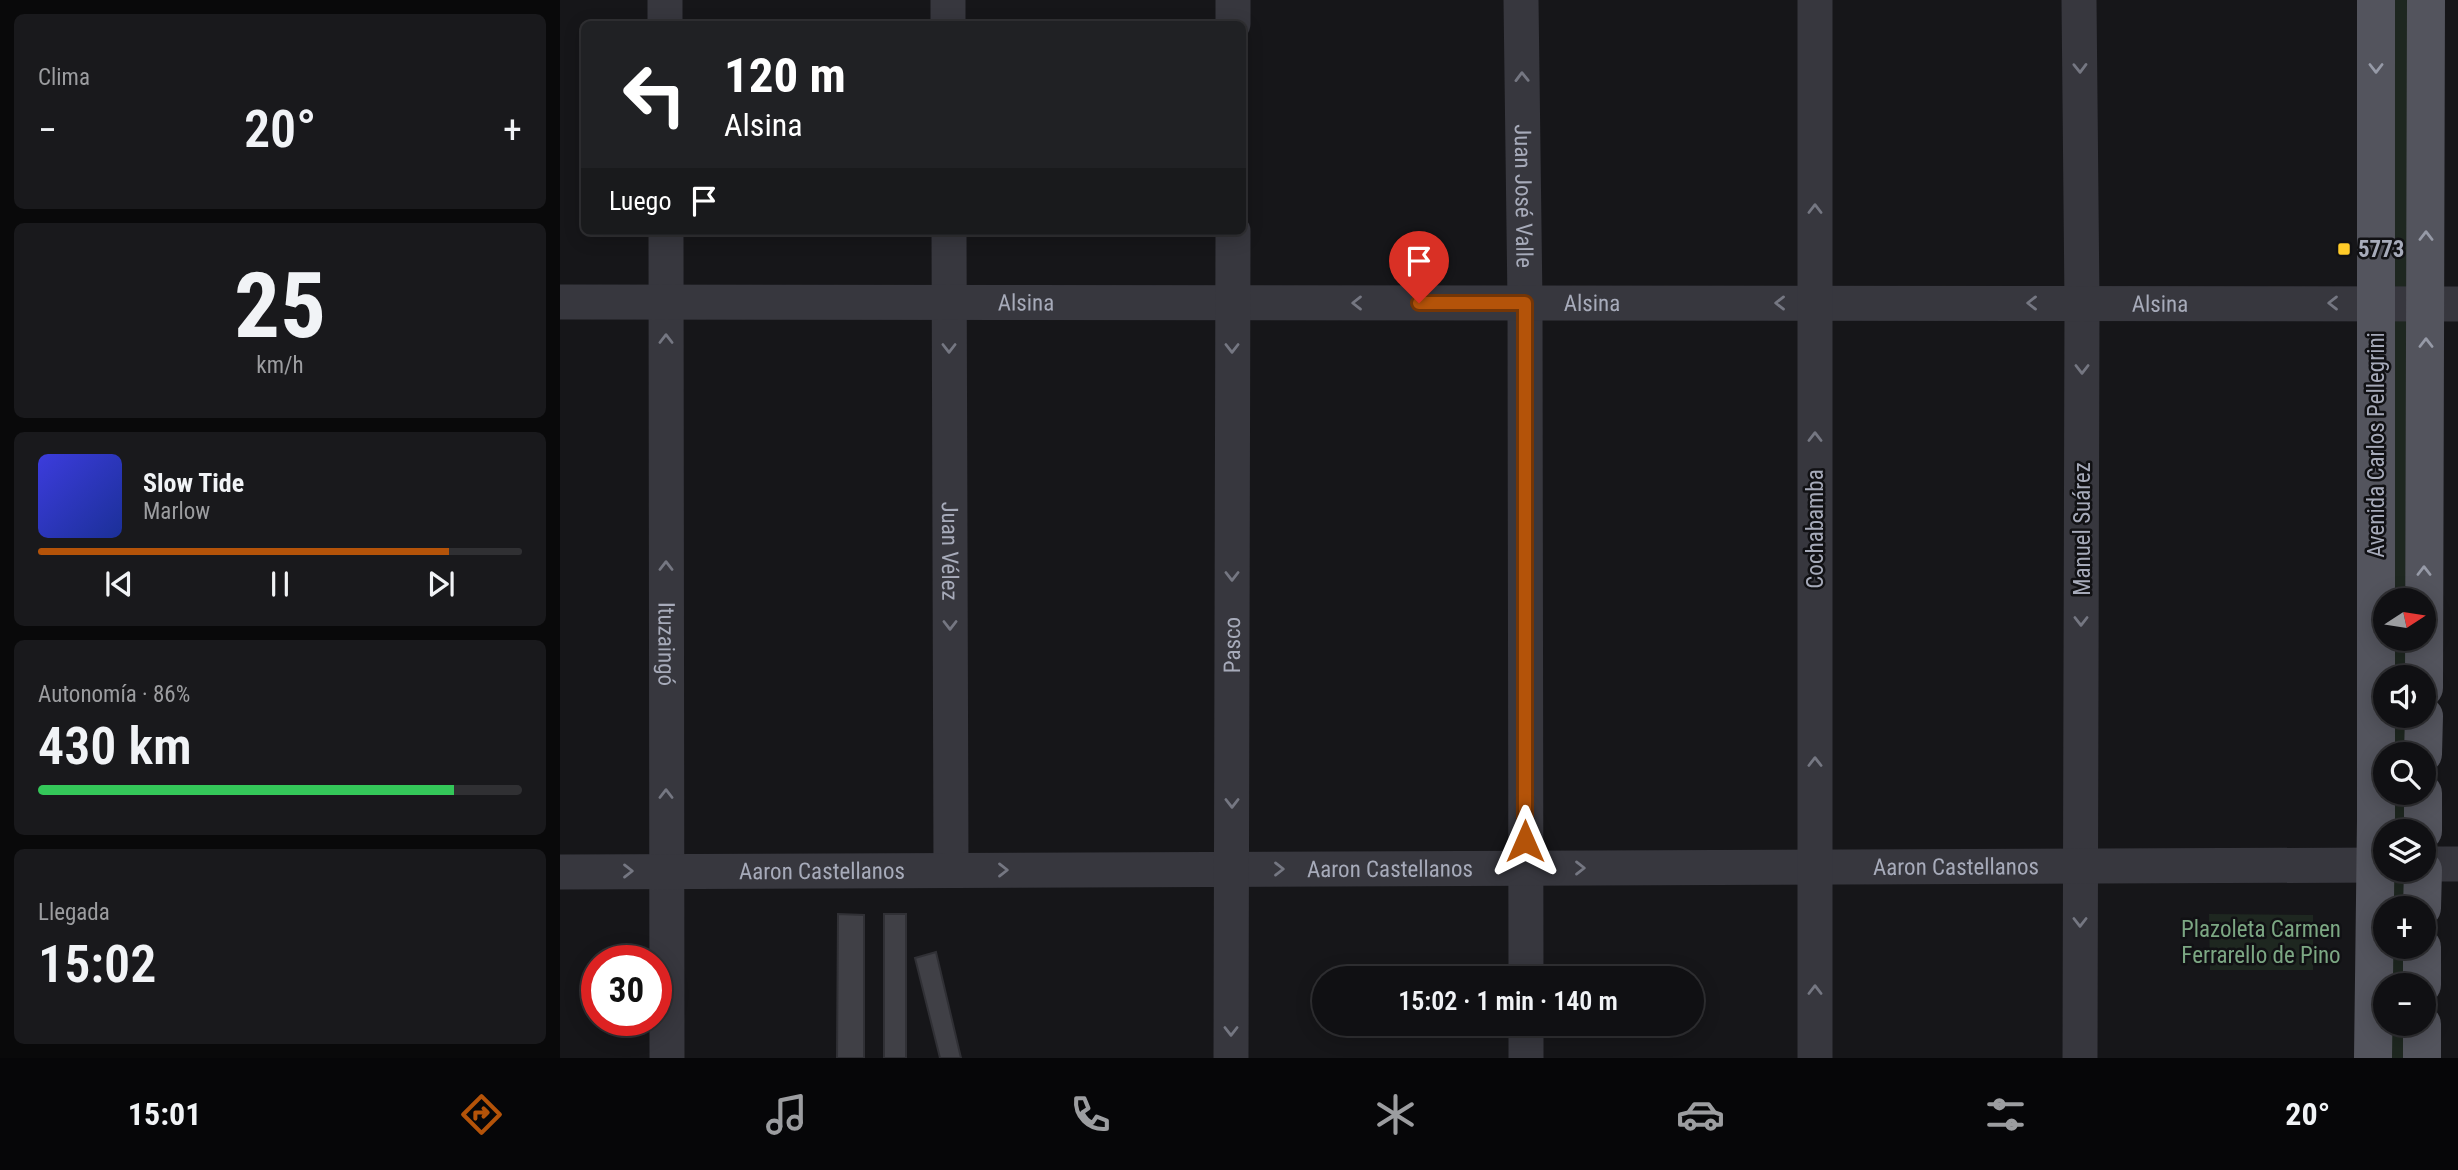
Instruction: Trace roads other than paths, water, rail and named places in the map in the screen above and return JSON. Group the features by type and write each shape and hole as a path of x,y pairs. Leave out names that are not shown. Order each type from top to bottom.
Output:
{"main road":[{"name":"Avenida Carlos Pellegrini","path":"2376,0 2375,303 2381,819"},
{"path":"2425,665 2442,304 2426,0"},
{"name":"Avenida Carlos Pellegrini","path":"2373,1058 2380,882"},
{"path":"2422,1036 2422,1058"}],"street":[{"path":"665,0 665,21"},
{"path":"948,0 948,21"},
{"path":"1233,0 1233,21"},
{"name":"Juan José Valle","path":"1521,0 1525,303 1526,966"},
{"name":"Cochabamba","path":"1815,0 1815,1058"},
{"name":"Manuel Suárez","path":"2080,0 2080,1058"},
{"name":"Ituzaingó","path":"666,235 667,1058"},
{"name":"Juan Vélez","path":"948,235 951,870"},
{"name":"Pasco","path":"1231,1058 1233,235"},
{"name":"Alsina","path":"560,302 2442,304"},
{"path":"2436,864 2458,864"},
{"name":"Aaron Castellanos","path":"560,872 2373,865"},
{"path":"1526,1036 1526,1058"}],"place":[{"name":"5773","path":"2344,249"}],"park label":[{"name":"Plazoleta Carmen Ferrarello de Pino","path":"2261,942"}]}
